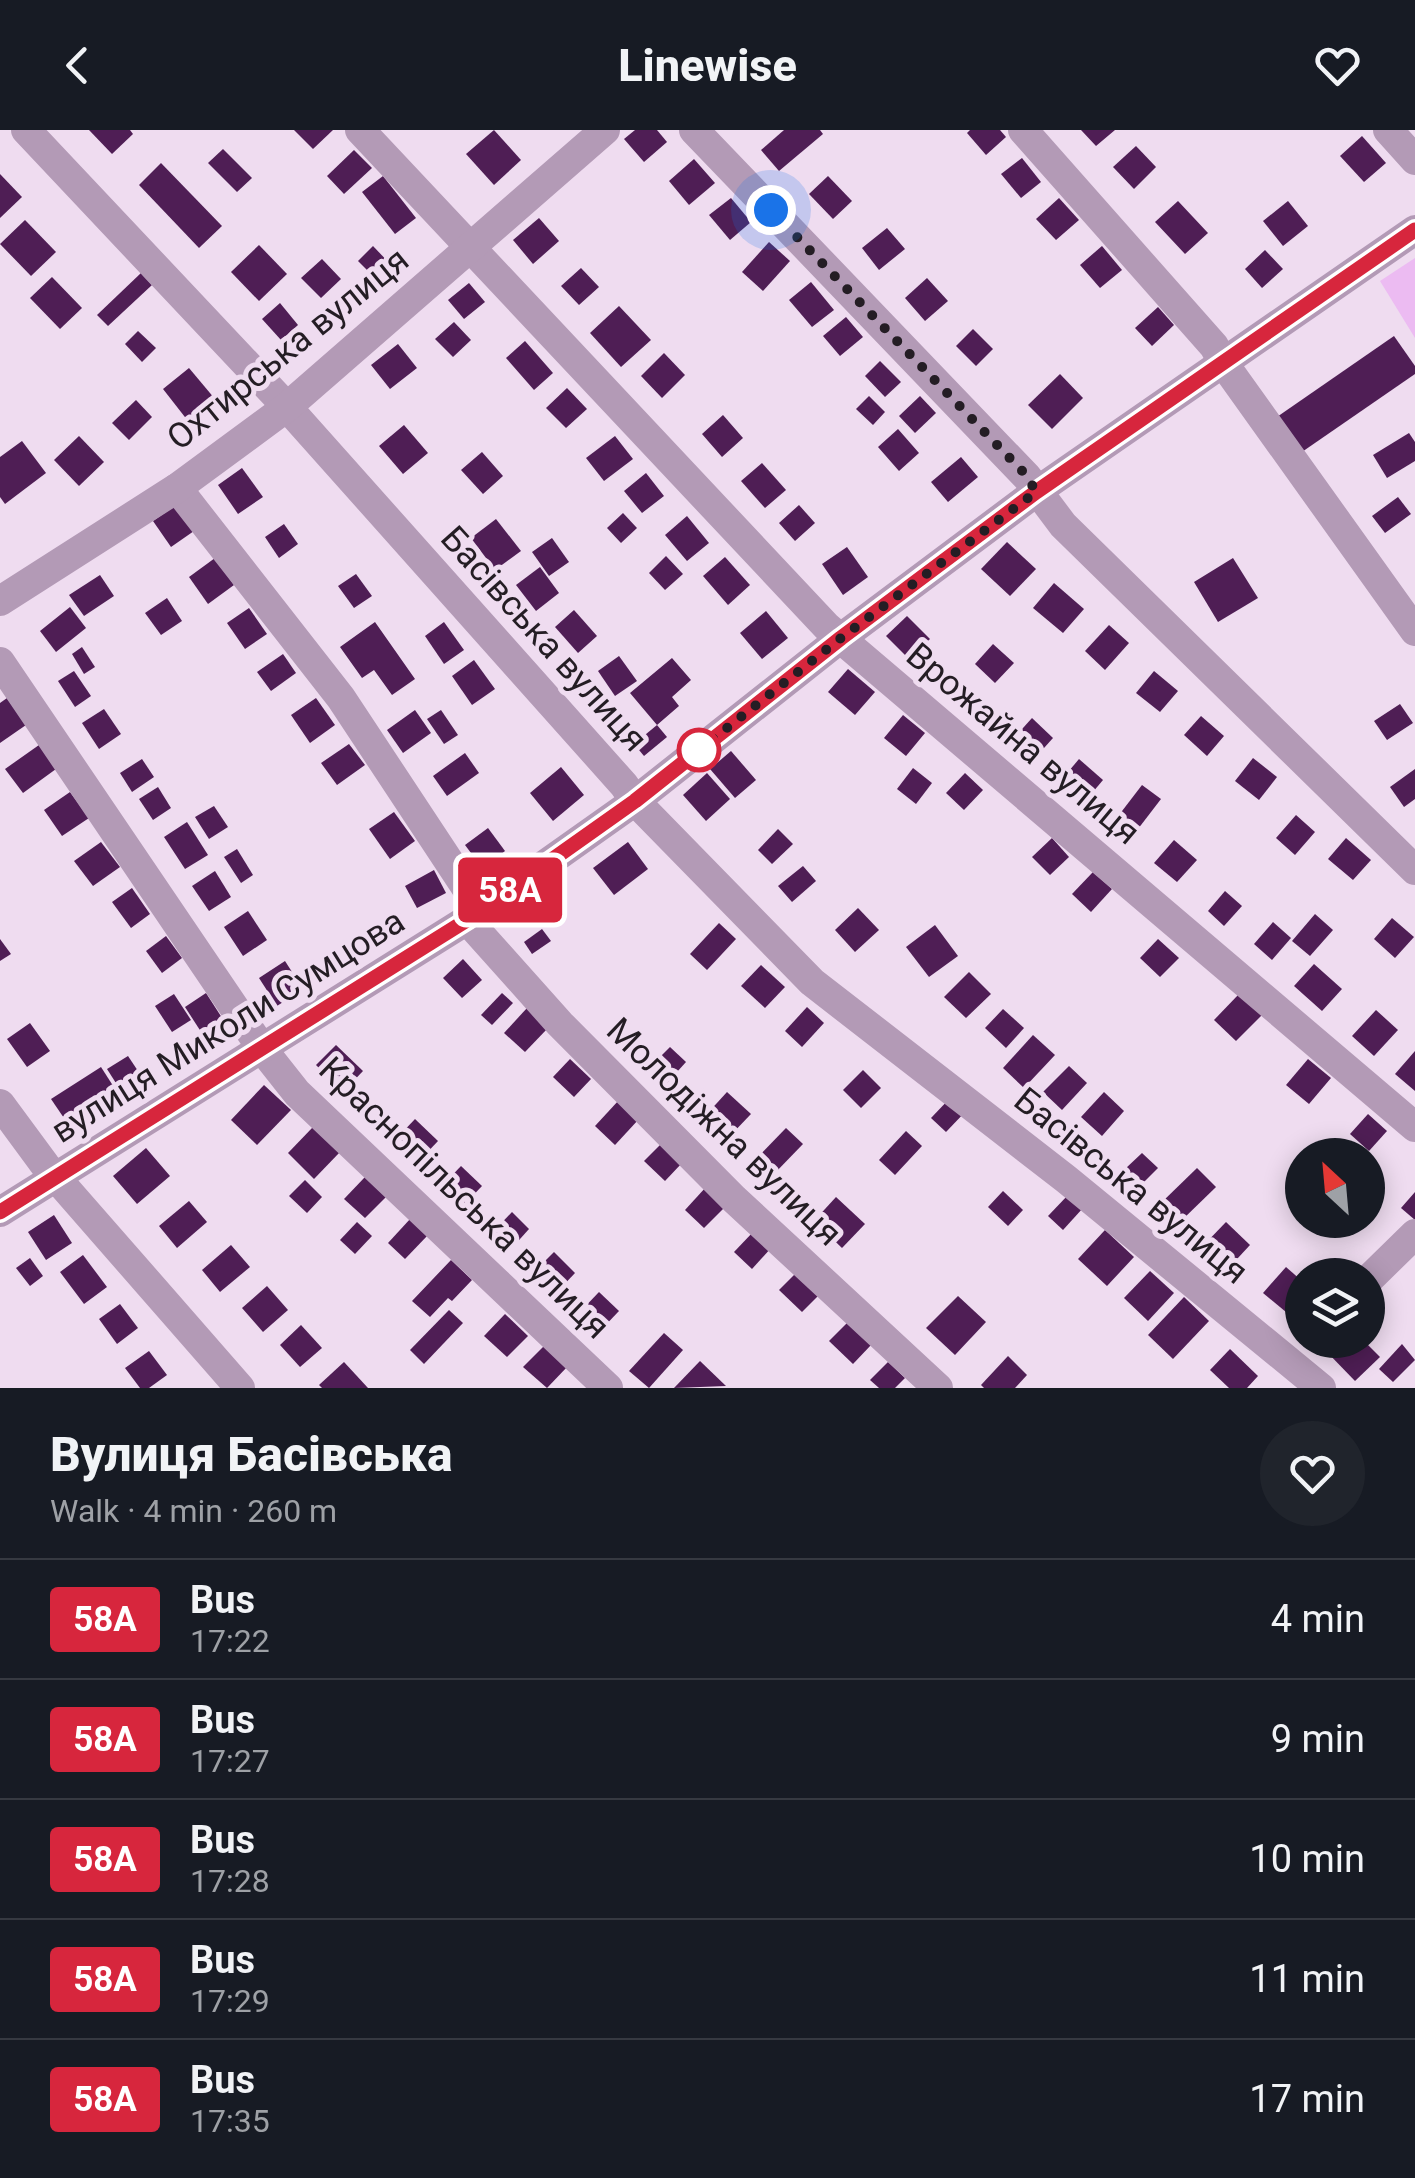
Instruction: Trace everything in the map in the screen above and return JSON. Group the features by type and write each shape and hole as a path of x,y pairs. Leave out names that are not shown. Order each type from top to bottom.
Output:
{"street":[{"name":"Басівська вулиця","path":"26,130 286,407 635,801 812,982 1066,1179 1285,1342"},
{"name":"Врожайна вулиця","path":"360,130 841,638 1415,1127"},
{"name":"Охтирська вулиця","path":"0,601 177,488 286,407 605,130"},
{"path":"694,130 1027,476 1063,525 1415,870"},
{"path":"1023,130 1214,346 1415,631"},
{"path":"1388,130 1415,160"},
{"name":"вулиця Миколи Сумцова","path":"0,1212 474,915 635,801 841,638 1036,492 1415,230"},
{"name":"Молодіжна вулиця","path":"177,488 341,698 474,915 560,1024 734,1200 938,1388"},
{"name":"Краснопільська вулиця","path":"0,662 263,1050 297,1094 608,1388"},
{"path":"0,1104 44,1165 240,1388"},
{"path":"1385,1263 1415,1234"},
{"name":"Басівська вулиця","path":"1301,1358 1321,1388"}],"shaded area":[{"path":"1415,258 1415,338 1380,281"}],"building":[{"path":"89,130 130,130 133,134 112,154"},
{"path":"294,130 333,130 313,149"},
{"path":"494,130 521,160 494,185 466,154"},
{"path":"635,130 657,130 667,142 644,162 624,139"},
{"path":"784,130 820,130 823,134 779,171 761,150"},
{"path":"1000,130 1006,137 986,155 967,133"},
{"path":"1081,130 1115,130 1096,146"},
{"path":"1362,136 1386,163 1364,182 1340,156"},
{"path":"1136,146 1156,167 1134,189 1113,167"},
{"path":"223,149 252,178 237,192 208,163"},
{"path":"354,150 372,168 344,194 327,176"},
{"path":"1022,158 1041,182 1021,198 1001,174"},
{"path":"694,159 715,183 689,205 669,181"},
{"path":"161,163 222,226 199,248 139,185"},
{"path":"0,174 22,197 0,218"},
{"path":"383,176 416,218 395,234 362,192"},
{"path":"828,176 852,201 833,219 809,194"},
{"path":"731,198 751,222 730,240 709,215"},
{"path":"1059,198 1079,220 1056,240 1036,219"},
{"path":"1178,201 1208,233 1185,254 1155,222"},
{"path":"1288,201 1308,226 1283,246 1263,221"},
{"path":"539,218 559,241 533,264 513,240"},
{"path":"25,220 56,252 31,276 0,244"},
{"path":"887,228 905,249 879,270 862,248"},
{"path":"769,242 790,261 763,291 742,272"},
{"path":"259,245 287,274 259,301 231,272"},
{"path":"373,246 394,268 379,282 358,261"},
{"path":"1102,246 1122,270 1100,288 1080,265"},
{"path":"1265,250 1283,269 1262,288 1245,269"},
{"path":"322,259 341,279 321,298 301,278"},
{"path":"581,268 599,287 579,305 561,286"},
{"path":"141,273 152,285 108,326 97,315"},
{"path":"52,277 82,308 60,329 30,298"},
{"path":"927,278 948,301 925,321 905,298"},
{"path":"811,282 834,310 812,327 789,300"},
{"path":"469,283 485,302 464,319 448,300"},
{"path":"280,303 298,325 281,340 262,319"},
{"path":"619,306 651,340 621,367 590,333"},
{"path":"1158,307 1174,325 1152,346 1135,328"},
{"path":"846,317 863,337 840,356 823,336"},
{"path":"454,322 471,340 453,357 435,339"},
{"path":"973,329 993,349 976,366 956,346"},
{"path":"138,331 156,348 142,362 125,344"},
{"path":"1394,336 1415,366 1415,374 1299,454 1274,419"},
{"path":"525,341 553,373 534,390 506,358"},
{"path":"398,344 417,368 390,389 371,365"},
{"path":"664,353 685,375 662,398 641,376"},
{"path":"880,361 901,382 885,397 865,376"},
{"path":"189,368 215,399 188,421 163,389"},
{"path":"1060,374 1083,398 1052,429 1028,405"},
{"path":"567,388 587,409 566,428 546,408"},
{"path":"869,396 885,412 873,425 856,409"},
{"path":"920,396 936,413 915,433 899,416"},
{"path":"136,400 152,417 129,440 112,423"},
{"path":"723,415 743,438 722,457 702,434"},
{"path":"404,425 428,453 403,474 379,446"},
{"path":"898,429 919,453 899,471 878,447"},
{"path":"1409,433 1415,442 1415,461 1387,478 1373,455"},
{"path":"79,436 104,462 79,486 54,460"},
{"path":"615,436 633,459 604,481 586,458"},
{"path":"22,441 46,473 5,504 0,497 0,457"},
{"path":"482,452 503,476 483,494 461,470"},
{"path":"961,457 978,477 948,502 931,482"},
{"path":"762,463 786,490 765,508 741,481"},
{"path":"242,468 263,497 238,514 218,485"},
{"path":"646,473 664,496 642,513 624,491"},
{"path":"1398,497 1411,514 1385,533 1372,516"},
{"path":"176,505 194,531 171,547 153,521"},
{"path":"799,505 815,523 795,541 779,523"},
{"path":"623,513 637,528 621,543 607,528"},
{"path":"687,516 709,543 687,561 665,535"},
{"path":"496,519 521,551 495,570 471,538"},
{"path":"284,524 298,544 279,558 265,537"},
{"path":"552,538 569,562 549,576 532,552"},
{"path":"1007,542 1036,569 1010,596 981,569"},
{"path":"847,547 868,577 843,595 822,564"},
{"path":"666,556 683,574 665,590 649,573"},
{"path":"725,557 750,585 728,605 703,576"},
{"path":"215,558 234,585 208,604 189,577"},
{"path":"1233,558 1258,598 1218,622 1194,582"},
{"path":"540,567 559,593 536,611 516,585"},
{"path":"356,574 372,596 354,608 338,586"},
{"path":"100,575 114,596 84,616 69,595"},
{"path":"1054,583 1084,609 1063,633 1033,608"},
{"path":"167,598 182,621 161,635 145,613"},
{"path":"70,607 86,628 56,652 40,631"},
{"path":"249,608 267,634 245,649 227,623"},
{"path":"574,610 597,636 578,653 555,627"},
{"path":"766,611 788,638 762,659 740,633"},
{"path":"907,616 930,639 909,659 886,636"},
{"path":"375,622 415,679 392,695 374,670 362,678 340,647"},
{"path":"444,622 464,650 444,664 425,636"},
{"path":"1109,625 1129,643 1105,670 1085,651"},
{"path":"993,644 1014,663 995,683 975,664"},
{"path":"82,647 95,667 84,674 72,654"},
{"path":"283,654 296,673 271,691 257,672"},
{"path":"619,656 637,681 615,696 598,671"},
{"path":"672,658 691,680 672,697 679,706 657,725 630,693"},
{"path":"474,660 495,689 472,705 452,676"},
{"path":"848,669 875,692 855,715 828,692"},
{"path":"74,671 91,696 75,707 58,681"},
{"path":"1154,671 1178,691 1160,712 1136,693"},
{"path":"7,698 26,725 0,743 0,703"},
{"path":"316,698 335,725 310,743 291,715"},
{"path":"1400,704 1413,723 1387,740 1374,721"},
{"path":"104,709 121,734 99,749 82,723"},
{"path":"415,710 431,733 403,753 387,730"},
{"path":"441,710 458,735 444,744 427,719"},
{"path":"903,715 925,733 906,756 884,738"},
{"path":"1201,716 1224,736 1207,756 1184,735"},
{"path":"1032,718 1053,738 1035,758 1014,738"},
{"path":"657,725 667,737 644,756 634,744"},
{"path":"349,744 365,765 337,785 321,763"},
{"path":"39,745 56,769 23,793 5,769"},
{"path":"731,751 756,780 735,798 710,769"},
{"path":"465,753 479,773 447,796 433,776"},
{"path":"1253,758 1277,777 1259,800 1235,781"},
{"path":"142,759 154,777 132,792 120,773"},
{"path":"1079,759 1103,780 1082,805 1058,784"},
{"path":"561,767 584,795 553,821 530,793"},
{"path":"913,768 932,783 916,804 897,789"},
{"path":"1415,769 1415,799 1404,807 1390,787"},
{"path":"707,773 730,799 706,821 683,795"},
{"path":"965,773 983,790 964,810 946,793"},
{"path":"1142,785 1161,799 1128,842 1109,828"},
{"path":"158,787 171,808 153,820 139,799"},
{"path":"70,792 89,818 62,836 44,810"},
{"path":"214,806 228,827 209,839 195,817"},
{"path":"394,812 415,841 390,859 369,829"},
{"path":"1296,815 1315,832 1295,855 1276,838"},
{"path":"187,822 208,855 185,869 164,837"},
{"path":"488,828 505,851 483,869 465,845"},
{"path":"778,829 793,844 772,864 758,850"},
{"path":"1052,838 1069,857 1050,875 1032,857"},
{"path":"1346,838 1371,860 1353,880 1328,859"},
{"path":"1174,840 1197,860 1177,882 1154,863"},
{"path":"101,842 120,867 93,886 74,861"},
{"path":"628,842 648,869 614,895 593,868"},
{"path":"237,849 253,875 241,883 224,857"},
{"path":"803,866 816,881 792,902 778,886"},
{"path":"434,870 446,893 417,908 405,886"},
{"path":"215,871 231,897 209,911 192,886"},
{"path":"1093,872 1112,889 1091,912 1072,894"},
{"path":"132,888 150,914 131,928 112,902"},
{"path":"1225,891 1242,906 1224,926 1208,911"},
{"path":"858,908 879,930 855,952 835,930"},
{"path":"248,911 267,940 243,956 224,927"},
{"path":"1315,914 1333,930 1310,956 1292,941"},
{"path":"1392,918 1414,937 1395,958 1374,939"},
{"path":"1273,922 1291,938 1272,960 1254,944"},
{"path":"719,923 736,939 707,970 690,954"},
{"path":"935,925 958,956 929,977 906,947"},
{"path":"542,929 551,941 532,954 524,942"},
{"path":"166,936 182,958 162,973 146,951"},
{"path":"0,939 11,954 0,961"},
{"path":"1158,939 1179,958 1160,977 1140,958"},
{"path":"463,959 482,980 462,998 443,978"},
{"path":"285,961 303,989 277,1006 259,978"},
{"path":"1314,964 1342,989 1322,1011 1294,986"},
{"path":"761,965 785,987 765,1008 741,986"},
{"path":"969,972 991,994 966,1018 944,997"},
{"path":"206,993 226,1024 205,1038 185,1007"},
{"path":"502,993 513,1003 492,1025 481,1015"},
{"path":"174,994 191,1020 172,1032 155,1006"},
{"path":"1239,994 1262,1015 1236,1041 1214,1020"},
{"path":"807,1007 824,1023 802,1047 785,1031"},
{"path":"527,1008 548,1028 525,1052 504,1033"},
{"path":"1003,1009 1024,1028 1006,1048 985,1028"},
{"path":"1376,1010 1398,1030 1374,1056 1352,1036"},
{"path":"30,1023 50,1051 27,1067 7,1039"},
{"path":"1033,1035 1055,1055 1024,1088 1003,1068"},
{"path":"336,1045 363,1071 343,1092 316,1065"},
{"path":"670,1047 686,1062 667,1083 650,1067"},
{"path":"1415,1051 1415,1091 1395,1074"},
{"path":"128,1056 142,1077 121,1091 107,1069"},
{"path":"570,1059 591,1079 574,1097 553,1077"},
{"path":"1308,1059 1331,1078 1309,1104 1286,1085"},
{"path":"1069,1066 1087,1083 1062,1110 1043,1092"},
{"path":"101,1067 117,1092 68,1124 51,1099"},
{"path":"863,1070 881,1088 861,1108 843,1090"},
{"path":"264,1085 291,1110 257,1145 231,1120"},
{"path":"727,1092 751,1114 729,1137 706,1115"},
{"path":"1104,1092 1124,1111 1102,1136 1081,1117"},
{"path":"952,1096 967,1110 946,1132 931,1118"},
{"path":"619,1100 639,1119 615,1145 595,1126"},
{"path":"1368,1114 1387,1131 1381,1138 1354,1138 1350,1134"},
{"path":"415,1119 438,1141 421,1159 398,1137"},
{"path":"313,1127 340,1152 314,1179 288,1153"},
{"path":"786,1128 803,1144 773,1175 756,1159"},
{"path":"906,1131 922,1146 895,1175 879,1160"},
{"path":"661,1144 682,1163 665,1181 644,1161"},
{"path":"146,1148 170,1176 137,1204 113,1176"},
{"path":"1142,1153 1158,1168 1141,1185 1125,1169"},
{"path":"461,1166 482,1186 462,1207 441,1187"},
{"path":"1197,1168 1216,1187 1180,1222 1161,1203"},
{"path":"365,1177 386,1197 365,1218 344,1199"},
{"path":"305,1180 322,1197 307,1213 289,1196"},
{"path":"706,1187 726,1206 704,1228 685,1210"},
{"path":"1003,1191 1023,1210 1008,1226 988,1207"},
{"path":"1415,1192 1415,1220 1401,1208"},
{"path":"1069,1194 1083,1208 1063,1230 1048,1216"},
{"path":"836,1197 865,1224 842,1248 814,1221"},
{"path":"189,1201 207,1222 177,1248 159,1226"},
{"path":"512,1212 529,1229 511,1249 493,1232"},
{"path":"54,1215 72,1243 46,1260 28,1232"},
{"path":"411,1218 428,1235 405,1259 388,1243"},
{"path":"357,1222 372,1236 355,1254 340,1240"},
{"path":"1226,1222 1250,1245 1225,1272 1200,1249"},
{"path":"1105,1230 1134,1257 1107,1286 1078,1259"},
{"path":"754,1231 772,1247 752,1269 734,1252"},
{"path":"231,1245 250,1267 220,1292 202,1270"},
{"path":"554,1252 575,1273 558,1291 536,1270"},
{"path":"83,1255 107,1287 84,1304 60,1272"},
{"path":"30,1258 43,1276 30,1286 16,1268"},
{"path":"451,1260 472,1280 430,1317 412,1301"},
{"path":"1285,1268 1285,1311 1263,1293"},
{"path":"1150,1271 1174,1293 1148,1321 1124,1298"},
{"path":"795,1274 818,1296 802,1312 779,1290"},
{"path":"267,1286 288,1310 263,1332 242,1308"},
{"path":"599,1292 619,1311 598,1333 578,1314"},
{"path":"958,1296 986,1322 955,1355 926,1328"},
{"path":"1184,1297 1209,1321 1173,1359 1148,1335"},
{"path":"120,1304 138,1328 117,1344 99,1319"},
{"path":"449,1310 463,1323 424,1364 410,1350"},
{"path":"505,1314 528,1336 507,1357 484,1336"},
{"path":"849,1321 872,1344 853,1364 829,1341"},
{"path":"301,1325 322,1348 300,1367 280,1345"},
{"path":"664,1333 683,1350 649,1388 629,1371"},
{"path":"1402,1344 1415,1360 1393,1382 1379,1369"},
{"path":"545,1345 568,1366 547,1388 523,1367"},
{"path":"1230,1349 1258,1376 1247,1388 1229,1388 1210,1370"},
{"path":"149,1351 167,1375 149,1388 140,1388 125,1368"},
{"path":"1008,1356 1027,1375 1015,1388 984,1388 981,1385"},
{"path":"1333,1358 1379,1358 1355,1381"},
{"path":"700,1361 726,1386 674,1388"},
{"path":"344,1362 368,1388 319,1385"},
{"path":"888,1362 905,1378 895,1388 879,1388 870,1380"}],"bus line":[{"name":"58А","path":"0,1212 467,920 635,801 841,638 1036,492 1415,230"}],"route":[{"path":"699,750 1036,492 1027,476 771,210"}]}
